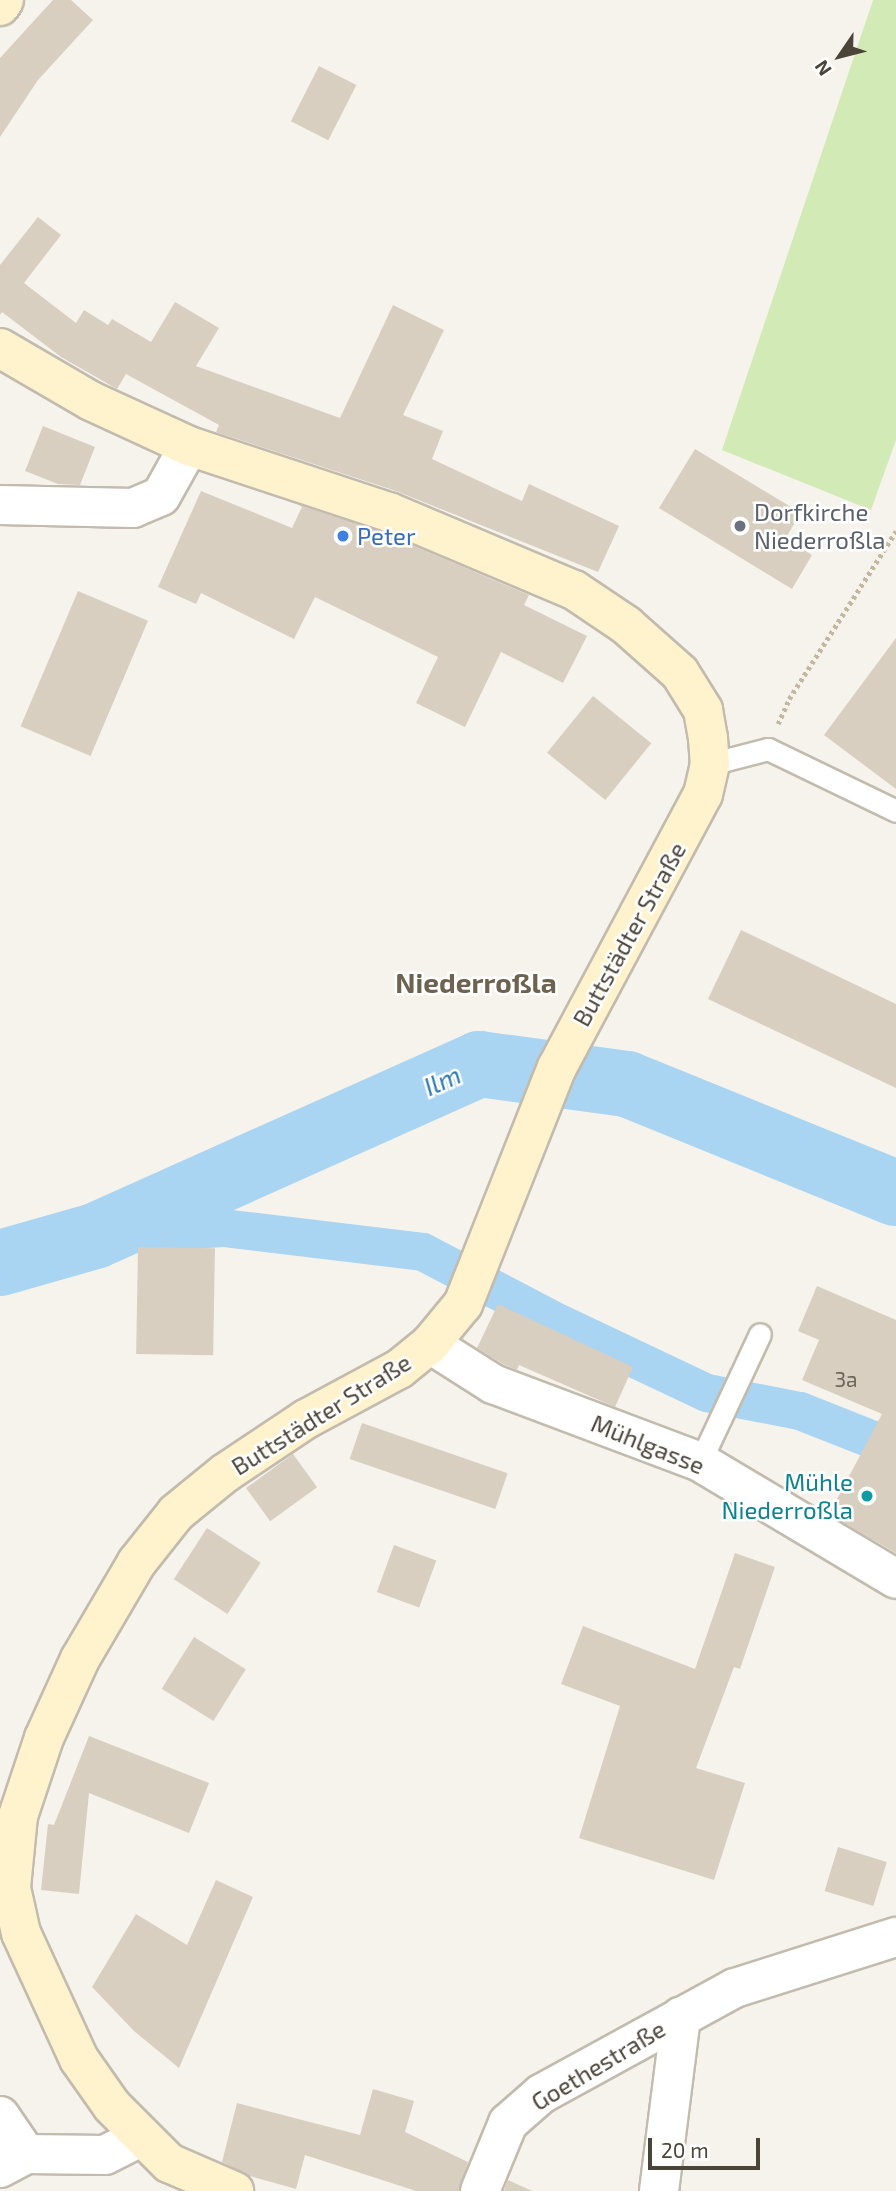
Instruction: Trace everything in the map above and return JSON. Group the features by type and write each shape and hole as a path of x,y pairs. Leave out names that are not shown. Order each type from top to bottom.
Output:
{"main road":[{"path":"0,5 4,0"},
{"path":"0,348 91,401 189,446 389,512 574,590 626,625 680,673 703,709 710,764"},
{"name":"Buttstädter Straße","path":"234,2191 197,2185 139,2138 79,2059 21,1933 11,1888 9,1817 80,1659 138,1562 176,1513 225,1473 306,1419 399,1368 430,1344 463,1304 557,1068 598,988 677,848 703,794 710,764"}],"street":[{"path":"0,505 133,508 162,496 189,446"},
{"name":"Mühlgasse","path":"430,1344 493,1384 700,1462 896,1579"},
{"name":"Goethestraße","path":"480,2191 508,2123 541,2094 736,1988 896,1937"},
{"name":"Goethestraße","path":"659,2191 681,2016"},
{"path":"0,2116 13,2161 106,2154 139,2138"}],"lane":[{"path":"710,764 768,749 896,811"},
{"path":"700,1462 760,1334"}],"path":[{"path":"768,749 789,699 896,531"}],"green space":[{"path":"873,0 896,0 896,440 871,510 722,450"}],"building":[{"path":"53,0 71,0 93,20 38,80 0,137 0,58"},
{"path":"319,66 356,85 328,140 291,121"},
{"path":"38,217 61,235 24,283 76,323 84,310 108,325 112,319 151,342 175,302 219,328 196,366 340,418 393,305 444,330 403,415 443,431 432,459 522,501 529,484 619,526 598,572 396,491 216,432 219,425 126,374 117,389 61,357 2,312 0,315 0,265"},
{"path":"43,426 95,447 80,485 58,484 25,471"},
{"name":"Dorfkirche Niederroßla","path":"695,449 801,513 785,539 812,555 792,589 659,508"},
{"path":"201,491 292,528 302,507 299,505 381,532 529,595 524,605 587,636 563,683 501,652 465,727 416,703 438,657 315,597 294,639 201,593 196,604 158,587"},
{"path":"78,591 148,621 91,756 21,726"},
{"path":"896,638 896,789 824,735"},
{"path":"593,696 651,743 605,800 547,753"},
{"path":"741,930 896,1004 896,1088 708,999"},
{"path":"138,1247 215,1248 213,1355 136,1354"},
{"path":"817,1286 896,1320 896,1553 829,1514 882,1414 802,1380 819,1340 798,1331"},
{"path":"498,1304 633,1367 615,1407 519,1365 517,1370 477,1348"},
{"path":"362,1423 508,1473 495,1509 350,1459"},
{"path":"293,1454 317,1487 270,1521 246,1488"},
{"path":"207,1528 261,1563 227,1614 174,1579"},
{"path":"394,1545 436,1560 419,1607 377,1592"},
{"path":"735,1553 775,1567 740,1669 734,1667 696,1768 745,1783 714,1880 579,1838 620,1706 561,1684 583,1626 695,1669"},
{"path":"194,1637 246,1669 213,1721 162,1689"},
{"path":"89,1736 209,1783 189,1833 89,1793 79,1894 41,1890 48,1824 54,1825"},
{"path":"838,1847 887,1862 873,1906 825,1891"},
{"path":"216,1880 253,1897 179,2068 134,2031 92,1987 136,1914 187,1945"},
{"path":"373,2089 414,2101 405,2132 468,2162 459,2191 416,2191 305,2155 296,2189 250,2176 222,2162 237,2103 360,2135"},
{"path":"508,2180 532,2191 504,2191"}],"waterway":[{"name":"Ilm","path":"0,1263 95,1236 479,1064 627,1084 896,1193"},
{"path":"95,1236 223,1228 423,1252 561,1324 707,1393 800,1411 896,1449"}],"place":[{"name":"Dorfkirche Niederroßla","path":"740,526"},
{"name":"Peter","path":"343,536"},
{"name":"Mühle Niederroßla","path":"867,1496"}],"district":[{"name":"Niederroßla","path":"476,982"}]}
